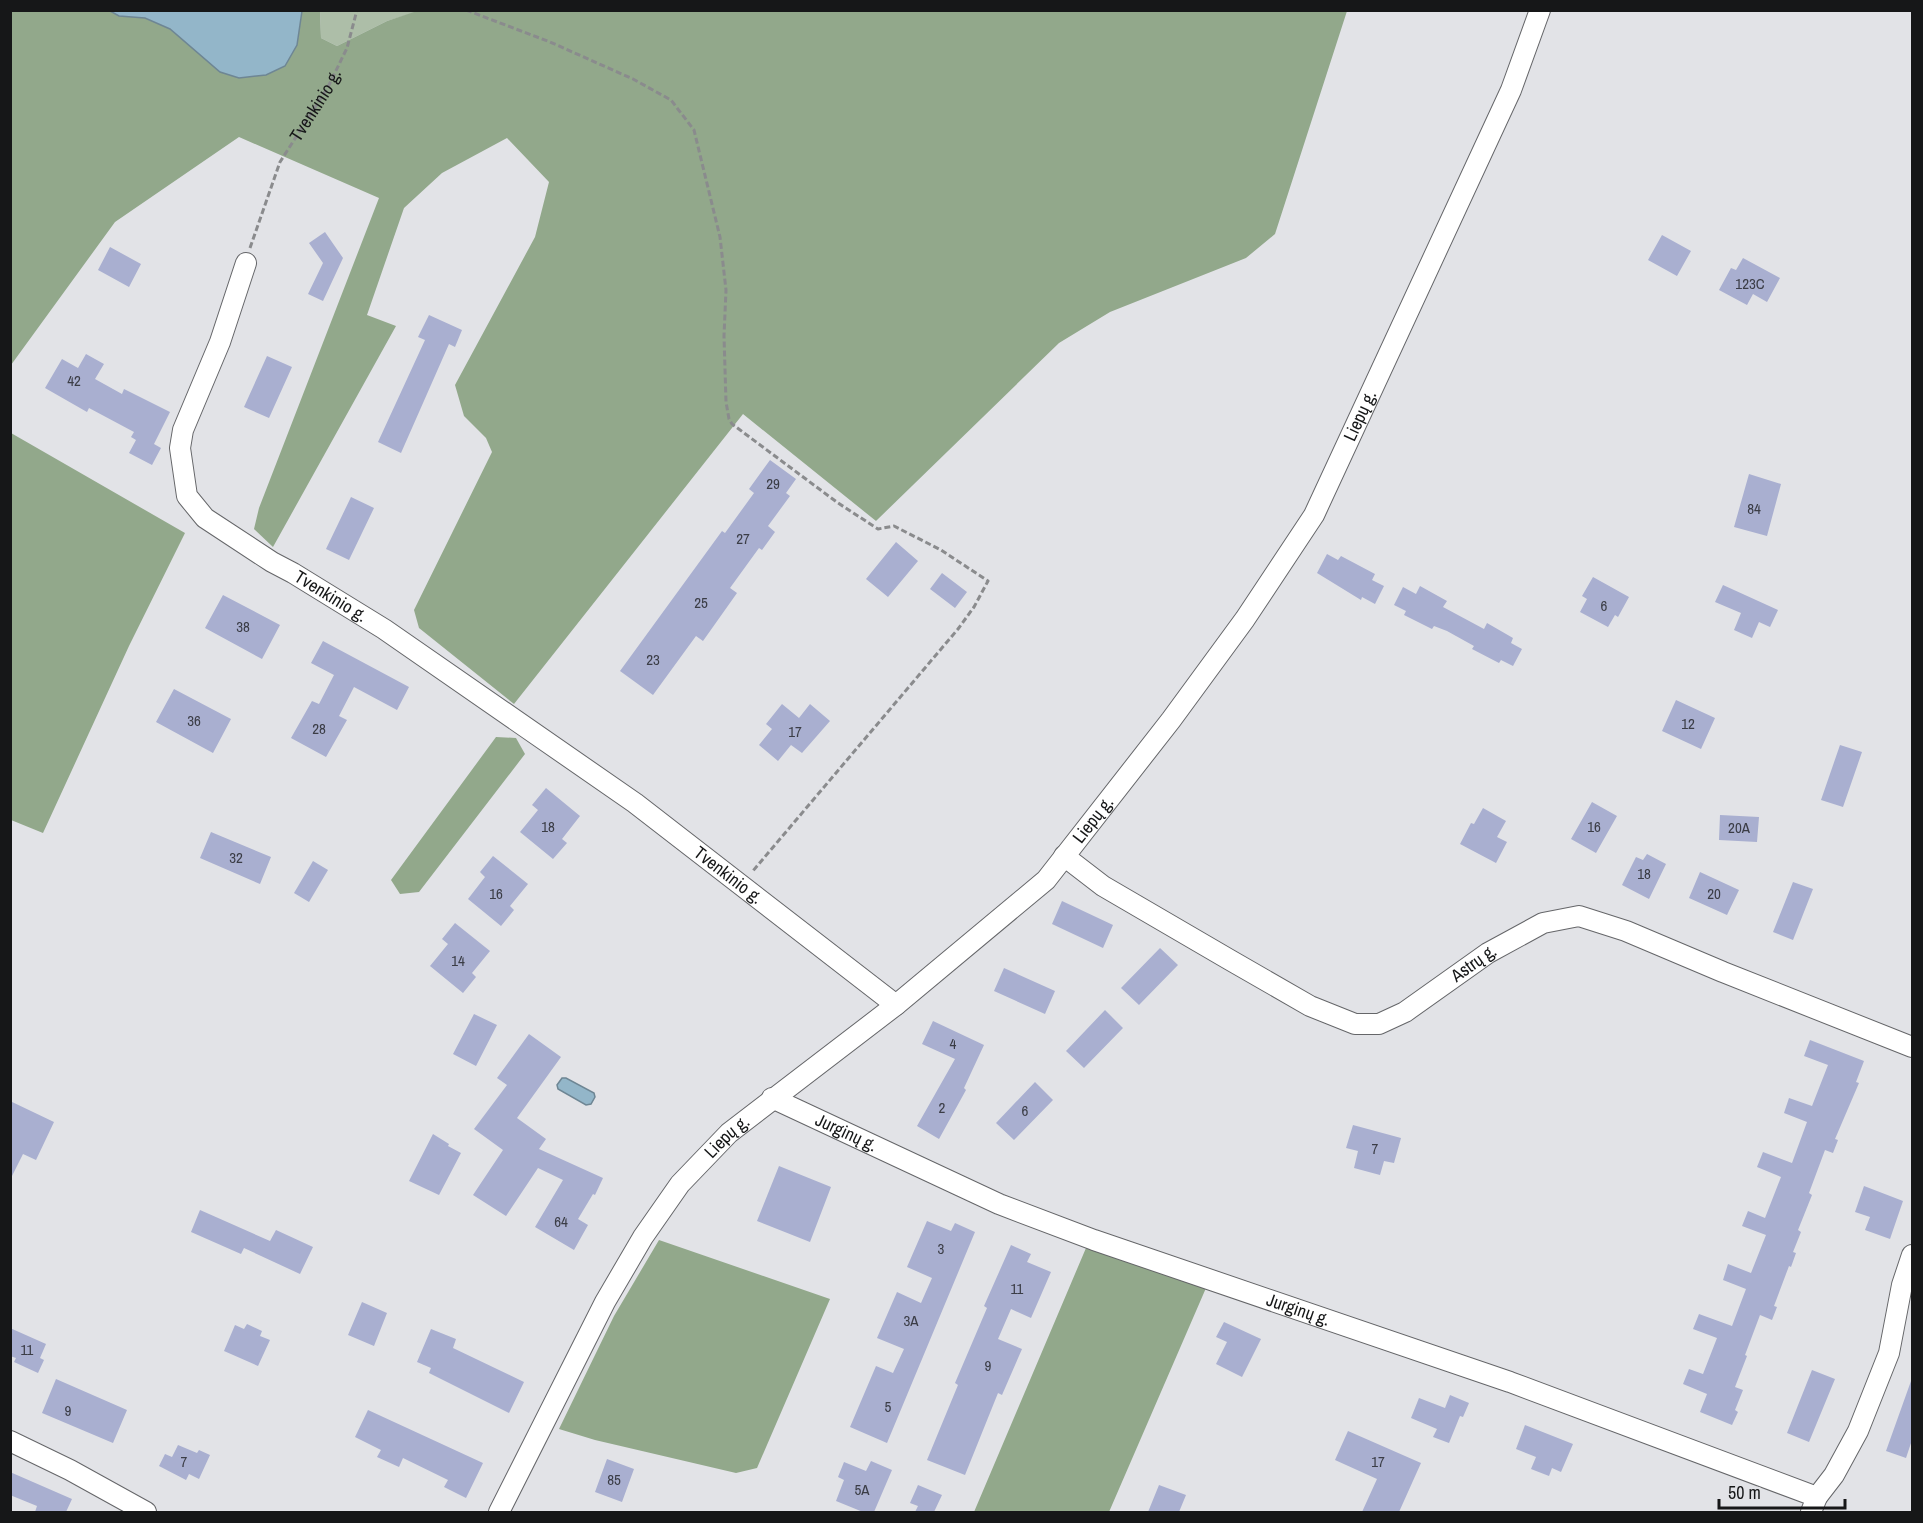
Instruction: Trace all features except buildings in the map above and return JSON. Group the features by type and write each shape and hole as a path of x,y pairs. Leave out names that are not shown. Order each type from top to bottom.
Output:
{"street":[{"name":"Liepų g.","path":"499,1512 605,1302 643,1237 680,1184 729,1133 896,1005 1046,880 1178,711 1245,619 1314,515 1511,90 1540,10"},
{"name":"Tvenkinio g.","path":"246,263 220,342 183,430 180,448 187,496 205,518 272,562 384,629 635,803 896,1005"},
{"name":"Astrų g.","path":"1064,856 1103,886 1140,908 1310,1006 1354,1024 1379,1024 1406,1012 1488,953 1543,923 1579,916 1626,930 1723,972 1912,1047"},
{"name":"Jurginų g.","path":"772,1098 999,1204 1094,1240 1510,1382 1814,1505"},
{"path":"1814,1505 1834,1475 1862,1421 1889,1353 1902,1285 1912,1255"},
{"path":"10,1441 70,1470 146,1512"}],"path":[{"name":"Tvenkinio g.","path":"246,263 280,162 328,87 347,48 357,10"},
{"path":"466,10 550,42 633,79 671,100 694,130 720,237 726,290 724,336 726,402 729,419 738,430 837,503 878,529 894,526 940,550 988,581 974,607 958,629 742,885"}],"green space":[{"path":"420,10 1347,11 1275,234 1246,258 1110,312 1059,343 876,521 743,414 514,704 419,628 414,610 492,452 486,438 464,416 455,385 535,237 549,182 507,138 442,173 404,208 367,315 396,326 273,547 254,529 259,508 379,198 239,137 115,222 11,365 11,11 110,11 119,16 145,18 170,29 194,49 297,45 302,11 320,11 321,38 337,46 387,21"},
{"path":"320,11 420,11 387,21 337,46 321,38"},
{"path":"11,433 185,533 129,646 43,833 11,820"},
{"path":"496,737 516,738 525,754 419,892 400,894 391,880"},
{"path":"659,1240 830,1299 757,1468 736,1473 595,1440 559,1429 614,1316"},
{"path":"1086,1248 1206,1288 1109,1512 974,1512"}],"water":[{"path":"110,11 302,11 297,45 285,66 266,75 239,78 220,72 170,29 145,18 119,16"},
{"path":"562,1078 594,1093 595,1097 591,1104 586,1105 558,1089 557,1085"}]}
